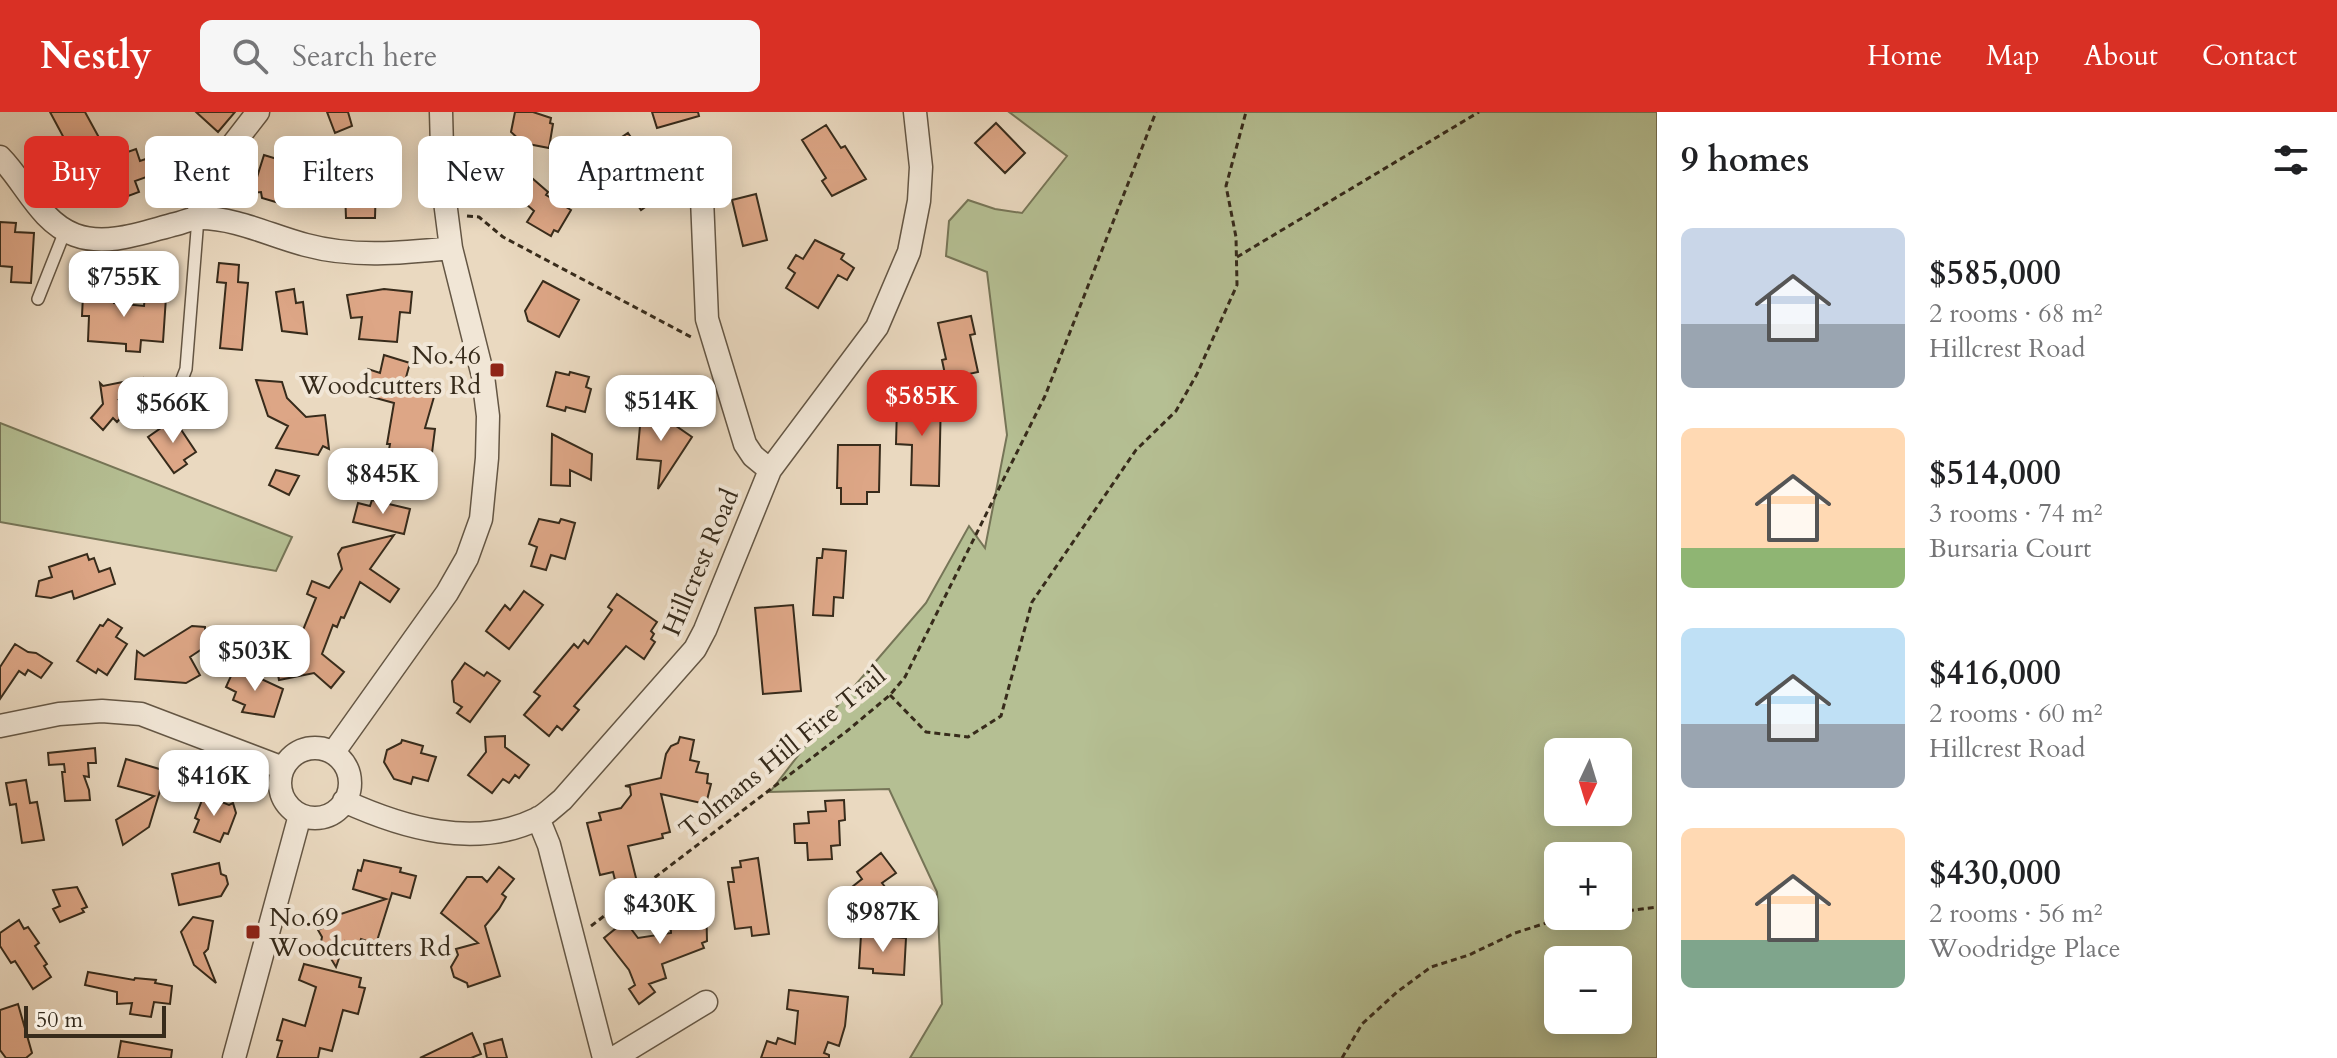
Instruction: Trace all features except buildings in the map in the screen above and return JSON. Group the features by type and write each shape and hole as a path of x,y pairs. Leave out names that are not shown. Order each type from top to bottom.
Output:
{"street":[{"path":"198,218 201,197 210,174 258,112"},
{"path":"333,753 447,593 467,558 481,519 488,416 483,376 451,248 443,186 441,112"},
{"name":"Hillcrest Road","path":"344,801 394,822 436,832 485,831 512,827 538,818 562,800 695,649 770,470 877,327 895,289 909,252 919,201 921,167 915,112"},
{"path":"0,157 48,218 79,237 106,239 198,218 237,223 307,245 351,253 451,248"},
{"path":"702,208 707,319 745,444 753,456 770,470"},
{"path":"0,726 59,714 102,711 141,714 283,768"},
{"path":"310,749 333,753 347,770 349,791 344,801 329,815 319,818 300,815 284,800 280,789 283,768 290,759 310,749"},
{"path":"234,1058 300,815"},
{"path":"538,818 549,845 604,1058"},
{"path":"614,1058 706,1002"}],"lane":[{"path":"179,387 186,369 198,218"},
{"path":"38,299 65,231"}],"path":[{"name":"Tolmans Hill Fire Trail","path":"572,940 847,731 890,695 905,677 1045,396 1156,112"},
{"path":"890,695 926,732 968,737 1001,716 1032,602 1136,450 1176,411 1197,374 1237,285 1236,237 1226,186 1246,112"},
{"path":"1237,257 1479,112"},
{"path":"479,217 503,237 678,330"},
{"path":"1632,910 1657,907"},
{"path":"1342,1058 1362,1024 1431,967 1544,924"}],"green space":[{"path":"1009,112 1657,112 1657,1058 910,1058 942,1004 937,892 889,789 770,792 827,718 926,603 969,526 985,548 1007,435 987,272 946,256 949,221 968,200 995,209 1022,213 1067,156"},
{"path":"0,423 292,537 276,571 0,522"}],"place":[{"name":"No.46 Woodcutters Rd","path":"497,370"},
{"name":"No.69 Woodcutters Rd","path":"253,932"}]}
